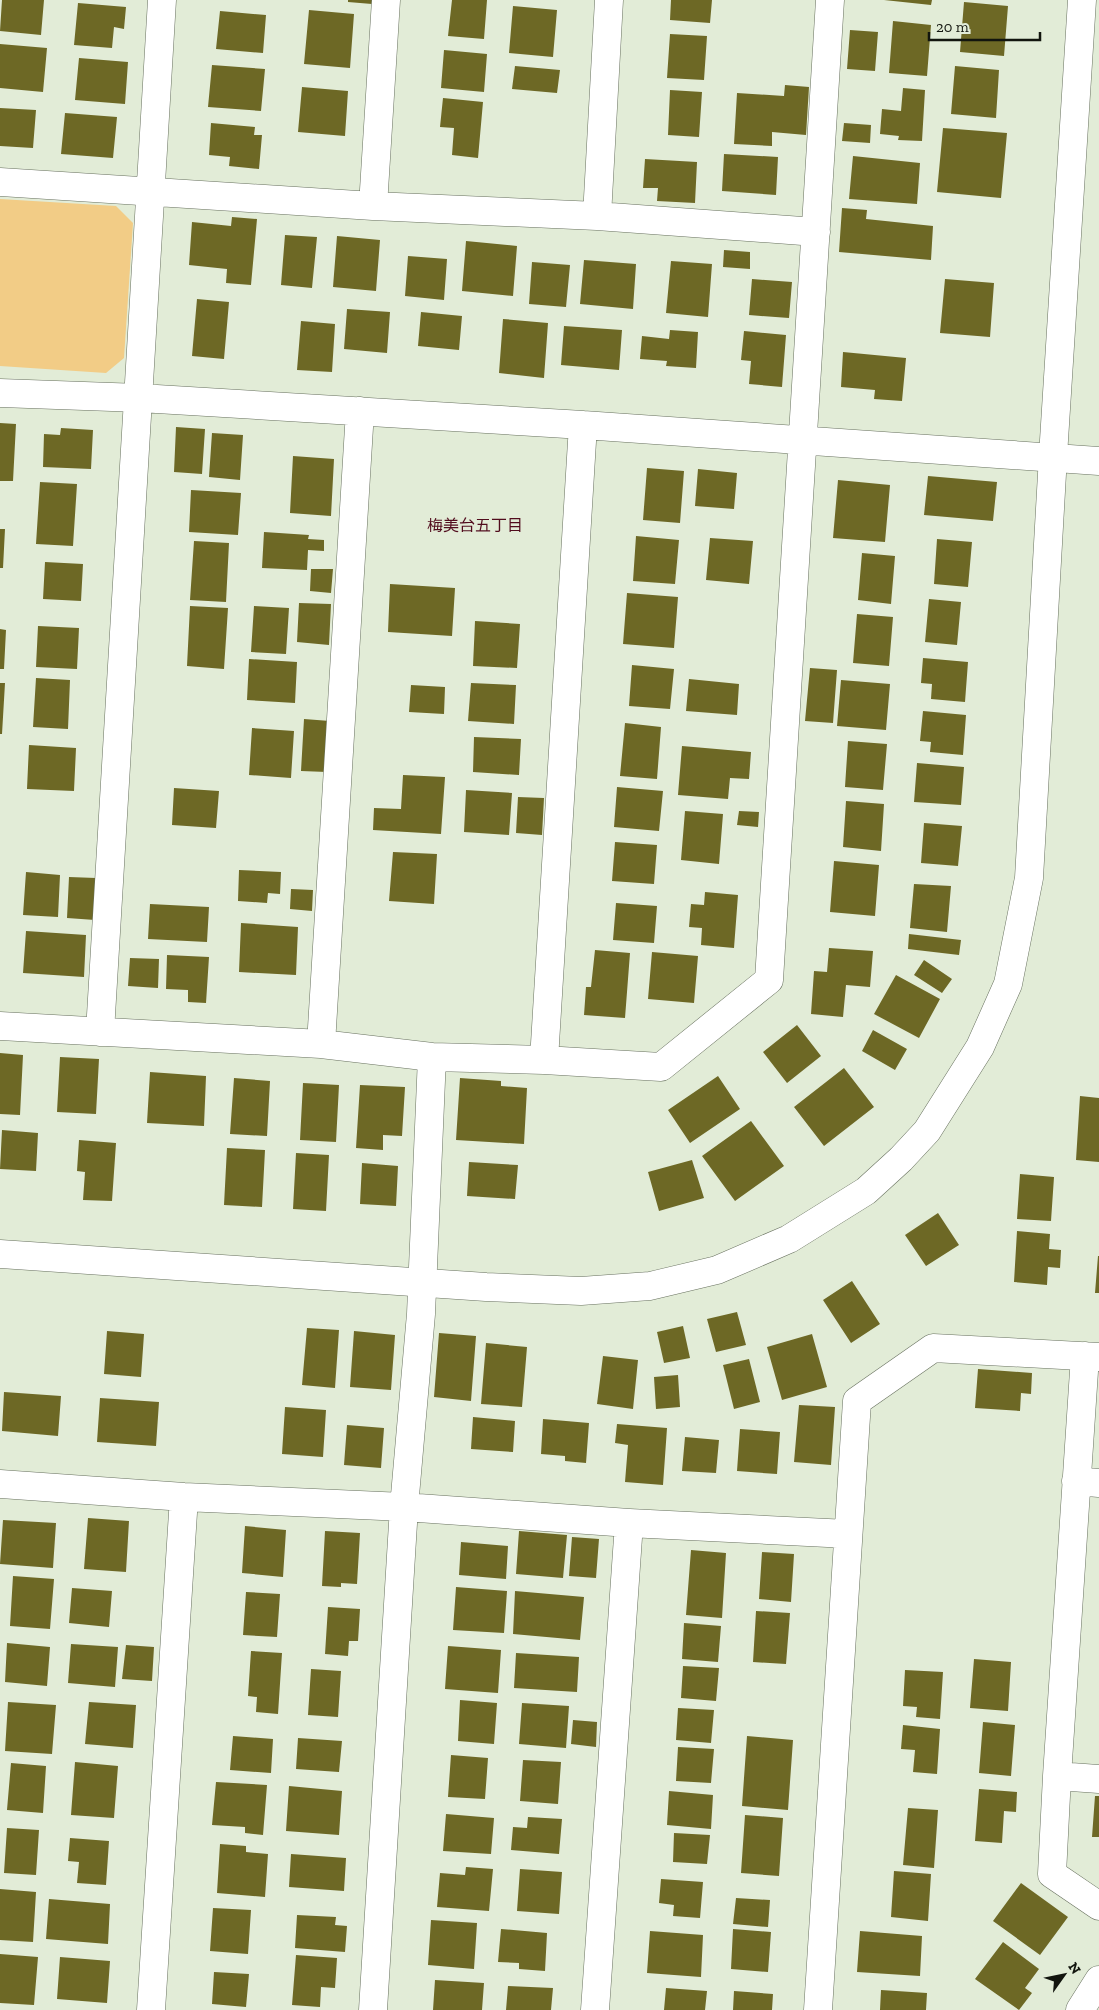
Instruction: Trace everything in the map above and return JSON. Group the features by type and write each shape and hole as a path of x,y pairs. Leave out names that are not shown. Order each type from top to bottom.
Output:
{"street":[{"path":"100,1032 140,398 162,0"},
{"path":"374,206 386,0"},
{"path":"597,216 609,0"},
{"path":"0,1026 321,1044 432,1057 544,1060 661,1067 769,980 830,0"},
{"path":"0,1254 422,1283 581,1291 650,1286 717,1270 789,1238 866,1191 901,1159 927,1131 980,1047 1008,984 1029,878 1082,0"},
{"path":"0,182 374,206 597,216 816,232"},
{"path":"0,392 140,398 583,425 1053,456 1099,461"},
{"path":"321,1044 360,411"},
{"path":"544,1060 583,425"},
{"path":"373,2010 404,1507 421,1314 432,1057"},
{"path":"818,2010 857,1401 933,1348 1092,1356 1087,1482 1056,1776 1052,1874 1099,1906"},
{"path":"0,1484 184,1496 404,1507 629,1523 848,1534"},
{"path":"151,2010 184,1496"},
{"path":"595,2010 629,1523"},
{"path":"1056,1776 1099,1779"},
{"path":"1080,2010 1099,1980"}],"shaded area":[{"path":"0,199 116,206 133,223 124,358 106,373 0,366"}],"building":[{"path":"2,0 44,0 41,35 0,31"},
{"path":"348,0 372,0 372,4 348,2"},
{"path":"452,0 487,0 484,39 448,36"},
{"path":"671,0 712,0 710,23 670,20"},
{"path":"884,0 932,0 931,5"},
{"path":"964,2 1008,6 1004,56 960,52"},
{"path":"78,3 126,7 124,29 114,27 112,48 74,45"},
{"path":"513,6 557,10 553,57 509,53"},
{"path":"309,10 354,14 350,68 304,64"},
{"path":"220,11 266,15 263,53 216,49"},
{"path":"893,21 931,25 927,76 889,73"},
{"path":"850,30 878,32 875,71 847,69"},
{"path":"670,34 707,36 704,80 667,78"},
{"path":"0,44 47,48 43,92 0,88"},
{"path":"444,50 487,54 484,92 441,88"},
{"path":"79,58 128,62 125,104 75,100"},
{"path":"212,65 265,69 261,111 208,107"},
{"path":"515,66 560,70 557,93 512,89"},
{"path":"955,66 999,70 996,118 951,114"},
{"path":"785,85 809,87 806,135 772,132 772,146 734,144 737,93 784,96"},
{"path":"302,87 348,91 345,136 298,132"},
{"path":"903,88 925,90 922,141 898,140 899,136 880,134 882,109 901,111"},
{"path":"670,90 702,92 699,137 668,135"},
{"path":"443,98 483,102 478,158 452,155 454,128 440,127"},
{"path":"0,108 36,110 33,148 0,146"},
{"path":"65,113 117,117 113,158 61,154"},
{"path":"211,123 255,127 254,135 262,135 259,169 229,166 230,157 209,155"},
{"path":"844,123 871,125 870,143 842,141"},
{"path":"943,128 1007,133 1001,198 937,192"},
{"path":"724,154 778,157 776,195 722,191"},
{"path":"853,156 920,163 917,204 849,199"},
{"path":"645,159 697,162 695,203 657,201 658,188 643,188"},
{"path":"842,208 867,210 866,219 933,226 931,260 839,252"},
{"path":"232,217 257,219 251,285 226,283 227,269 189,265 192,222 231,226"},
{"path":"285,235 317,237 312,288 281,285"},
{"path":"337,236 380,240 376,291 333,287"},
{"path":"466,241 517,246 513,296 462,291"},
{"path":"724,250 750,252 750,269 723,267"},
{"path":"408,256 447,259 444,300 405,296"},
{"path":"584,260 636,264 633,309 580,304"},
{"path":"671,261 712,264 708,317 666,313"},
{"path":"532,262 570,265 566,307 529,304"},
{"path":"752,279 792,282 789,318 749,315"},
{"path":"945,279 994,283 990,337 940,333"},
{"path":"197,299 229,302 224,359 192,356"},
{"path":"347,309 390,312 387,353 344,349"},
{"path":"421,312 462,316 459,350 418,346"},
{"path":"503,319 548,323 544,378 499,373"},
{"path":"301,321 335,324 332,372 297,370"},
{"path":"564,326 622,330 619,370 561,365"},
{"path":"670,330 698,332 696,368 666,366 667,361 640,359 642,336 669,339"},
{"path":"744,331 786,335 782,387 749,384 751,361 741,360"},
{"path":"843,352 906,358 902,401 874,399 875,390 841,387"},
{"path":"0,423 16,424 13,481 0,481"},
{"path":"176,427 205,429 202,474 174,472"},
{"path":"61,428 93,430 91,469 43,467 44,434 60,435"},
{"path":"212,433 243,435 240,480 209,477"},
{"path":"293,456 334,459 331,516 290,513"},
{"path":"647,468 684,471 680,523 643,520"},
{"path":"698,469 737,473 734,509 695,506"},
{"path":"928,476 997,482 993,521 924,515"},
{"path":"838,480 890,485 885,542 833,538"},
{"path":"40,482 77,484 73,546 36,544"},
{"path":"191,490 241,493 238,535 189,532"},
{"path":"0,529 5,529 3,568 0,568"},
{"path":"264,532 309,535 308,539 324,540 324,551 308,550 307,570 262,568"},
{"path":"636,536 679,540 675,584 633,581"},
{"path":"710,538 753,541 749,584 706,580"},
{"path":"937,539 972,542 968,587 934,584"},
{"path":"194,541 229,543 226,602 190,600"},
{"path":"862,553 895,556 891,604 858,600"},
{"path":"45,562 83,564 81,601 43,599"},
{"path":"311,569 333,569 331,593 310,591"},
{"path":"390,584 455,588 452,636 388,632"},
{"path":"627,593 678,597 674,648 623,644"},
{"path":"929,599 961,602 957,645 925,642"},
{"path":"299,603 331,604 329,645 297,642"},
{"path":"190,606 228,608 224,669 187,666"},
{"path":"254,606 289,608 286,654 251,652"},
{"path":"857,614 893,617 889,666 853,663"},
{"path":"475,621 520,624 517,668 473,666"},
{"path":"38,626 79,628 77,669 36,667"},
{"path":"0,629 6,630 4,669 0,669"},
{"path":"923,658 968,662 965,702 931,699 932,684 921,683"},
{"path":"249,659 297,662 295,703 247,700"},
{"path":"632,665 674,669 670,709 629,706"},
{"path":"810,668 837,670 833,723 805,721"},
{"path":"36,678 70,680 68,729 33,727"},
{"path":"689,679 739,684 737,715 686,711"},
{"path":"841,680 890,684 886,730 837,726"},
{"path":"0,683 5,683 2,734 0,734"},
{"path":"471,683 516,685 514,724 468,721"},
{"path":"411,685 445,687 444,714 409,712"},
{"path":"923,711 966,715 963,755 930,752 931,742 920,741"},
{"path":"304,719 330,721 327,772 301,771"},
{"path":"625,723 661,727 657,779 620,776"},
{"path":"252,728 294,731 291,778 249,775"},
{"path":"474,737 521,739 519,775 473,772"},
{"path":"848,741 887,744 883,790 845,787"},
{"path":"29,745 76,748 74,791 27,789"},
{"path":"682,746 751,752 749,779 730,778 728,799 678,795"},
{"path":"917,763 964,767 961,805 914,802"},
{"path":"403,775 445,777 441,834 373,830 374,808 401,809"},
{"path":"617,787 663,791 659,831 614,827"},
{"path":"174,788 219,791 216,828 172,825"},
{"path":"466,790 512,793 509,835 464,832"},
{"path":"518,797 544,798 542,835 516,833"},
{"path":"846,801 884,804 881,851 843,847"},
{"path":"685,811 723,814 719,864 681,860"},
{"path":"739,811 759,812 758,827 737,825"},
{"path":"924,823 962,826 958,866 921,863"},
{"path":"615,842 657,845 654,884 612,881"},
{"path":"393,852 437,854 434,904 389,901"},
{"path":"834,861 879,865 875,916 830,912"},
{"path":"239,870 281,872 280,894 268,893 267,903 238,901"},
{"path":"26,872 60,875 58,917 23,915"},
{"path":"69,877 96,878 95,920 67,918"},
{"path":"914,884 951,886 947,932 910,928"},
{"path":"291,889 313,890 312,911 290,909"},
{"path":"705,892 738,895 734,948 701,945 702,928 689,927 691,904 704,905"},
{"path":"616,903 657,906 654,943 613,940"},
{"path":"150,904 209,907 207,942 148,939"},
{"path":"241,923 298,927 296,975 239,972"},
{"path":"26,931 86,935 84,977 23,973"},
{"path":"909,934 961,940 959,955 908,949"},
{"path":"829,948 873,951 870,987 846,985 843,1017 811,1014 814,971 827,972"},
{"path":"595,950 630,953 625,1018 584,1015 586,987 591,987"},
{"path":"652,952 698,956 694,1003 648,999"},
{"path":"167,955 209,957 206,1003 188,1002 188,990 166,989"},
{"path":"130,958 159,959 158,988 128,986"},
{"path":"924,960 952,979 942,993 914,975"},
{"path":"896,975 940,999 919,1038 874,1014"},
{"path":"797,1025 821,1056 787,1083 763,1052"},
{"path":"873,1030 907,1049 895,1070 862,1051"},
{"path":"0,1053 23,1055 20,1115 0,1114"},
{"path":"60,1057 99,1059 96,1114 57,1112"},
{"path":"844,1068 874,1107 824,1146 794,1107"},
{"path":"150,1072 206,1076 204,1126 147,1123"},
{"path":"718,1076 740,1109 690,1143 668,1110"},
{"path":"234,1078 270,1081 267,1136 230,1134"},
{"path":"460,1078 501,1081 501,1086 527,1088 524,1144 456,1140"},
{"path":"303,1083 339,1085 336,1142 300,1140"},
{"path":"360,1085 405,1087 402,1136 383,1135 383,1150 356,1148"},
{"path":"1080,1096 1099,1098 1099,1162 1076,1160"},
{"path":"751,1121 784,1166 735,1201 702,1156"},
{"path":"2,1130 38,1133 36,1171 0,1169"},
{"path":"79,1140 116,1143 112,1201 83,1200 85,1172 77,1171"},
{"path":"227,1148 265,1150 262,1207 224,1205"},
{"path":"296,1153 329,1155 326,1211 293,1209"},
{"path":"692,1160 704,1198 659,1211 648,1172"},
{"path":"469,1162 518,1165 515,1199 467,1196"},
{"path":"362,1163 398,1166 396,1206 360,1204"},
{"path":"1020,1174 1054,1177 1051,1221 1017,1219"},
{"path":"938,1213 959,1245 926,1266 905,1235"},
{"path":"1017,1231 1050,1234 1049,1249 1061,1250 1060,1268 1048,1267 1047,1285 1014,1282"},
{"path":"1098,1256 1099,1293 1095,1293"},
{"path":"852,1281 880,1324 851,1343 823,1300"},
{"path":"737,1312 746,1345 716,1352 707,1319"},
{"path":"683,1326 690,1358 664,1363 657,1332"},
{"path":"307,1328 339,1330 335,1388 302,1385"},
{"path":"107,1331 144,1334 141,1377 104,1374"},
{"path":"354,1331 395,1335 391,1390 350,1387"},
{"path":"439,1333 476,1336 471,1401 434,1397"},
{"path":"812,1334 827,1387 782,1400 767,1347"},
{"path":"486,1343 527,1347 522,1407 481,1404"},
{"path":"603,1356 638,1360 633,1409 597,1404"},
{"path":"749,1359 760,1402 734,1409 723,1365"},
{"path":"978,1369 1032,1373 1031,1394 1021,1393 1020,1411 975,1408"},
{"path":"678,1375 680,1407 656,1409 654,1377"},
{"path":"4,1392 61,1396 58,1436 2,1431"},
{"path":"100,1398 159,1402 156,1446 97,1442"},
{"path":"799,1405 835,1407 831,1465 794,1462"},
{"path":"285,1407 326,1410 323,1457 282,1454"},
{"path":"473,1417 515,1421 513,1452 471,1449"},
{"path":"543,1419 589,1423 586,1463 565,1461 565,1456 541,1454"},
{"path":"617,1424 667,1428 663,1485 625,1482 628,1445 615,1443"},
{"path":"347,1425 384,1428 381,1468 344,1465"},
{"path":"740,1429 780,1432 777,1474 737,1471"},
{"path":"685,1437 719,1440 716,1473 682,1471"},
{"path":"88,1518 129,1521 126,1572 84,1569"},
{"path":"3,1520 56,1523 53,1568 0,1564"},
{"path":"245,1526 286,1530 283,1577 242,1573"},
{"path":"325,1531 360,1533 357,1584 341,1583 341,1587 322,1586"},
{"path":"519,1531 567,1535 563,1578 516,1574"},
{"path":"572,1537 599,1539 596,1578 569,1576"},
{"path":"461,1542 508,1546 506,1579 459,1575"},
{"path":"691,1550 726,1553 722,1618 686,1615"},
{"path":"762,1552 794,1554 791,1602 759,1599"},
{"path":"13,1576 54,1579 50,1629 10,1626"},
{"path":"456,1587 507,1591 504,1633 453,1630"},
{"path":"72,1588 112,1591 109,1627 69,1623"},
{"path":"515,1591 584,1597 580,1640 513,1634"},
{"path":"246,1592 280,1594 277,1637 243,1635"},
{"path":"328,1607 360,1609 358,1641 349,1641 348,1656 325,1654"},
{"path":"756,1611 790,1613 786,1664 753,1662"},
{"path":"684,1623 721,1626 718,1662 682,1659"},
{"path":"7,1643 50,1647 47,1686 5,1682"},
{"path":"71,1644 118,1647 115,1687 68,1683"},
{"path":"126,1645 154,1647 152,1681 122,1679"},
{"path":"448,1646 501,1650 498,1693 445,1689"},
{"path":"251,1651 282,1653 278,1714 256,1712 257,1697 248,1696"},
{"path":"516,1653 579,1657 577,1692 514,1688"},
{"path":"974,1659 1011,1662 1008,1711 970,1708"},
{"path":"683,1666 719,1668 716,1701 681,1698"},
{"path":"311,1669 341,1671 338,1717 308,1715"},
{"path":"905,1670 943,1672 940,1719 916,1717 917,1707 903,1706"},
{"path":"460,1700 497,1703 494,1744 458,1741"},
{"path":"8,1702 56,1705 52,1754 5,1751"},
{"path":"89,1702 136,1705 133,1748 85,1744"},
{"path":"522,1703 569,1706 566,1748 519,1744"},
{"path":"678,1708 714,1710 711,1743 676,1740"},
{"path":"573,1720 597,1722 596,1747 571,1744"},
{"path":"983,1722 1015,1725 1011,1776 979,1773"},
{"path":"903,1725 940,1729 937,1774 913,1772 915,1750 901,1749"},
{"path":"233,1736 273,1739 271,1773 230,1770"},
{"path":"747,1736 793,1740 788,1810 742,1806"},
{"path":"298,1738 342,1741 339,1772 296,1769"},
{"path":"678,1747 714,1749 711,1783 676,1781"},
{"path":"451,1755 488,1758 485,1799 448,1797"},
{"path":"523,1760 561,1762 558,1804 520,1801"},
{"path":"75,1762 118,1766 114,1818 71,1815"},
{"path":"11,1763 46,1766 43,1813 7,1810"},
{"path":"216,1782 267,1785 263,1835 245,1833 245,1827 212,1825"},
{"path":"289,1786 342,1791 339,1835 286,1831"},
{"path":"979,1789 1017,1792 1016,1812 1004,1811 1002,1843 975,1841"},
{"path":"669,1791 713,1795 711,1829 667,1825"},
{"path":"1095,1796 1099,1796 1099,1837 1092,1837"},
{"path":"908,1808 938,1810 934,1868 903,1865"},
{"path":"446,1814 494,1818 491,1854 443,1851"},
{"path":"745,1815 783,1818 779,1876 741,1873"},
{"path":"528,1817 562,1819 559,1854 511,1850 513,1827 527,1828"},
{"path":"7,1828 39,1830 36,1875 4,1873"},
{"path":"674,1833 710,1835 707,1864 673,1862"},
{"path":"70,1838 109,1841 106,1885 77,1883 79,1862 68,1861"},
{"path":"220,1844 246,1846 246,1852 268,1854 265,1897 217,1893"},
{"path":"291,1854 346,1858 344,1891 289,1887"},
{"path":"466,1867 493,1869 489,1911 437,1907 440,1873 465,1875"},
{"path":"520,1869 562,1872 559,1914 517,1911"},
{"path":"894,1871 931,1874 928,1921 891,1917"},
{"path":"661,1879 703,1882 700,1918 673,1916 674,1905 659,1903"},
{"path":"1021,1883 1068,1917 1040,1955 993,1921"},
{"path":"0,1889 36,1892 33,1942 0,1940"},
{"path":"736,1898 770,1900 768,1927 733,1924"},
{"path":"49,1899 110,1904 108,1944 46,1939"},
{"path":"213,1908 251,1910 248,1954 210,1951"},
{"path":"297,1915 336,1917 335,1925 347,1926 345,1952 295,1948"},
{"path":"431,1920 477,1923 474,1969 428,1965"},
{"path":"501,1929 547,1933 545,1971 519,1969 519,1963 498,1962"},
{"path":"733,1929 771,1932 768,1972 731,1969"},
{"path":"650,1931 703,1935 701,1977 647,1973"},
{"path":"860,1931 922,1936 920,1976 857,1972"},
{"path":"1003,1942 1039,1969 1025,1988 1032,1993 1019,2010 975,1979"},
{"path":"0,1954 38,1957 34,2005 0,2003"},
{"path":"296,1955 337,1958 335,1988 321,1987 320,2007 292,2005"},
{"path":"60,1957 110,1961 107,2003 57,1999"},
{"path":"214,1972 249,1974 246,2007 212,2004"},
{"path":"435,1980 484,1983 482,2010 433,2010"},
{"path":"508,1986 553,1988 551,2010 506,2010"},
{"path":"666,1988 707,1991 705,2010 664,2010"},
{"path":"881,1990 927,1993 926,2010 880,2010"},
{"path":"734,1991 773,1994 772,2010 733,2010"}],"district":[{"name":"梅美台五丁目","path":"475,525"}]}
